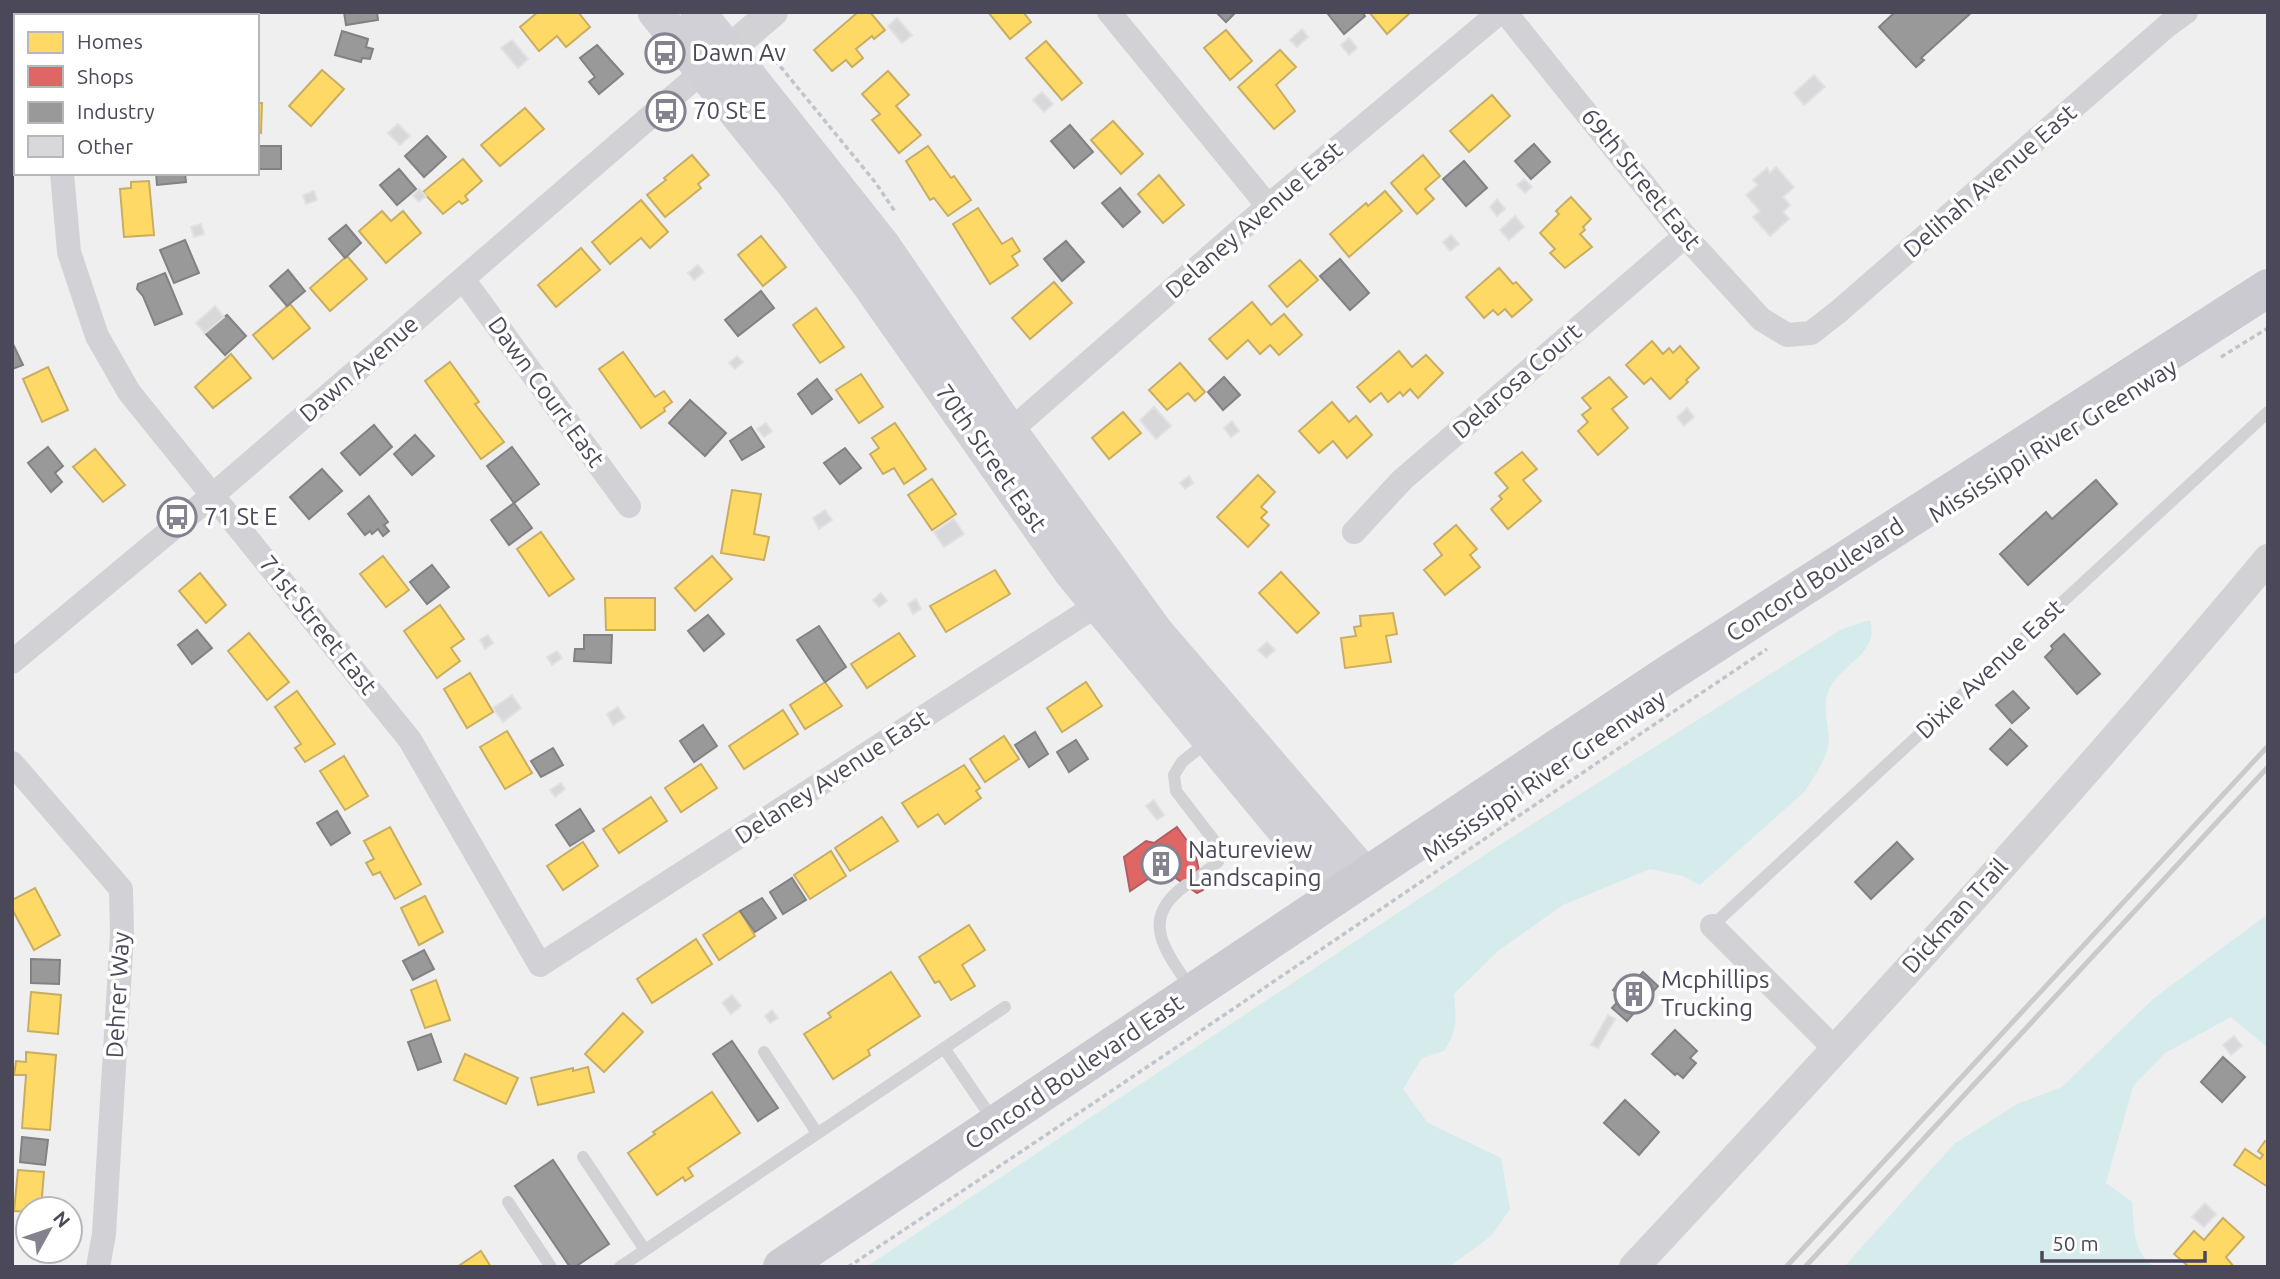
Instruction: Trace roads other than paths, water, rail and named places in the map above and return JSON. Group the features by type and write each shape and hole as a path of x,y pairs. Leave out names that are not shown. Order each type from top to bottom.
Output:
{"main road":[{"name":"70th Street East","path":"654,12 739,41 797,188 868,283 1070,571 1109,595 1157,633 1221,731 1352,886"},
{"name":"70th Street East","path":"698,12 739,41 1010,431 1109,595"},
{"name":"Concord Boulevard","path":"1352,886 1665,676 2268,288"},
{"name":"Concord Boulevard East","path":"782,1267 1352,886"}],"street":[{"path":"1109,12 1268,206"},
{"name":"Delaney Avenue East","path":"1010,431 1268,206 1500,12"},
{"name":"69th Street East","path":"1505,12 1685,236 1761,319 1787,335"},
{"name":"Delihah Avenue East","path":"1787,335 1811,333 1838,312 2186,12"},
{"name":"Dawn Avenue","path":"12,662 213,495 739,41"},
{"name":"71st Street East","path":"62,175 69,253 97,337 129,392 410,740 540,965"},
{"name":"Delarosa Court","path":"1354,532 1402,480 1685,236"},
{"name":"Dawn Court East","path":"463,279 629,506"},
{"name":"Dickman Trail","path":"1634,1267 1836,1049 2187,656 2268,559"},
{"name":"Delaney Avenue East","path":"540,965 1109,595"},
{"name":"Dehrer Way","path":"12,763 121,889 122,934 104,1234 97,1267"},
{"path":"1712,926 1836,1049"}],"lane":[{"name":"Dixie Avenue East","path":"1712,926 2268,412"},
{"path":"1200,876 1218,862 1222,850 1176,791 1174,775 1182,762 1221,731"},
{"path":"1186,885 1172,895 1160,912 1158,927 1172,960 1193,992"},
{"path":"620,1267 1005,1007"},
{"path":"944,1048 996,1124"},
{"path":"764,1052 817,1133"},
{"path":"583,1157 645,1250"},
{"path":"508,1202 551,1267"}],"railway":[{"path":"1786,1267 2268,746"},
{"path":"1805,1267 2268,767"}],"place":[{"name":"Dawn Av","path":"665,53"},
{"name":"70 St E","path":"666,111"},
{"name":"71 St E","path":"177,517"},
{"name":"Natureview Landscaping","path":"1161,864"},
{"name":"Mcphillips Trucking","path":"1634,994"}]}
